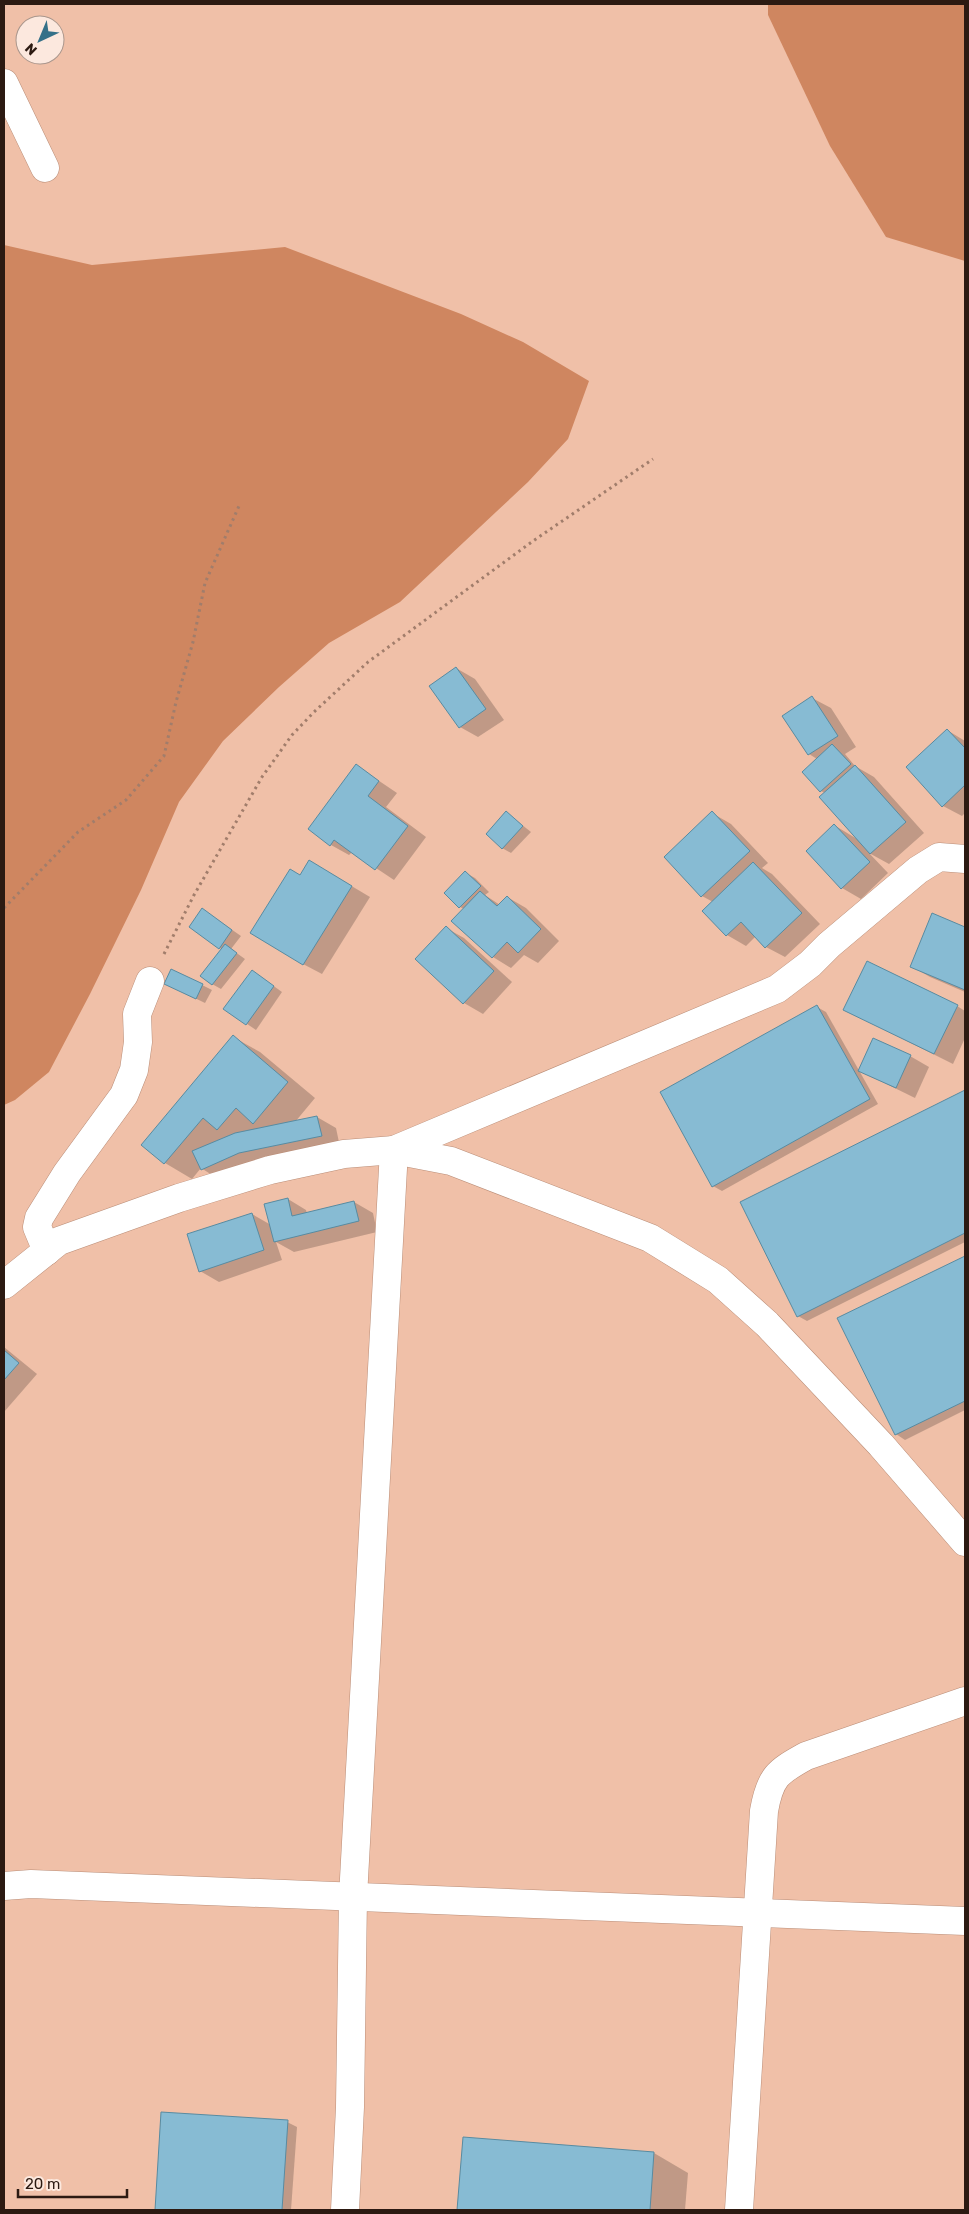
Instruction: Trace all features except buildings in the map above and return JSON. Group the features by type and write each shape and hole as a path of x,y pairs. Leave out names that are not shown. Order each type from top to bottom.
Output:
{"street":[{"path":"4,83 45,168"},
{"path":"394,1150 777,989 810,964 829,944 918,870 938,857 965,859"},
{"path":"47,1251 36,1227 39,1218 67,1173 124,1096 134,1070 138,1042 137,1014 150,981"},
{"path":"345,2210 350,2107 353,1896 394,1150"},
{"path":"4,1285 59,1242 179,1198 270,1170 344,1154 394,1150 451,1161 650,1238 718,1280 781,1338 881,1445 965,1542"},
{"path":"739,2210 764,1811 767,1791 773,1779 788,1766 806,1756 965,1701"},
{"path":"4,1886 31,1884 965,1920"}],"path":[{"path":"150,981 194,895 262,777 292,735 314,712 368,662 533,541 653,459"},
{"path":"4,908 78,832 126,800 164,756 176,702 193,642 205,583 239,506"}],"shaded area":[{"path":"768,4 965,4 965,261 886,237 830,146 768,15"},
{"path":"4,245 92,265 285,247 461,314 523,342 589,381 568,439 528,482 400,602 329,643 279,687 223,741 179,802 141,890 49,1072 15,1100 4,1105"}]}
